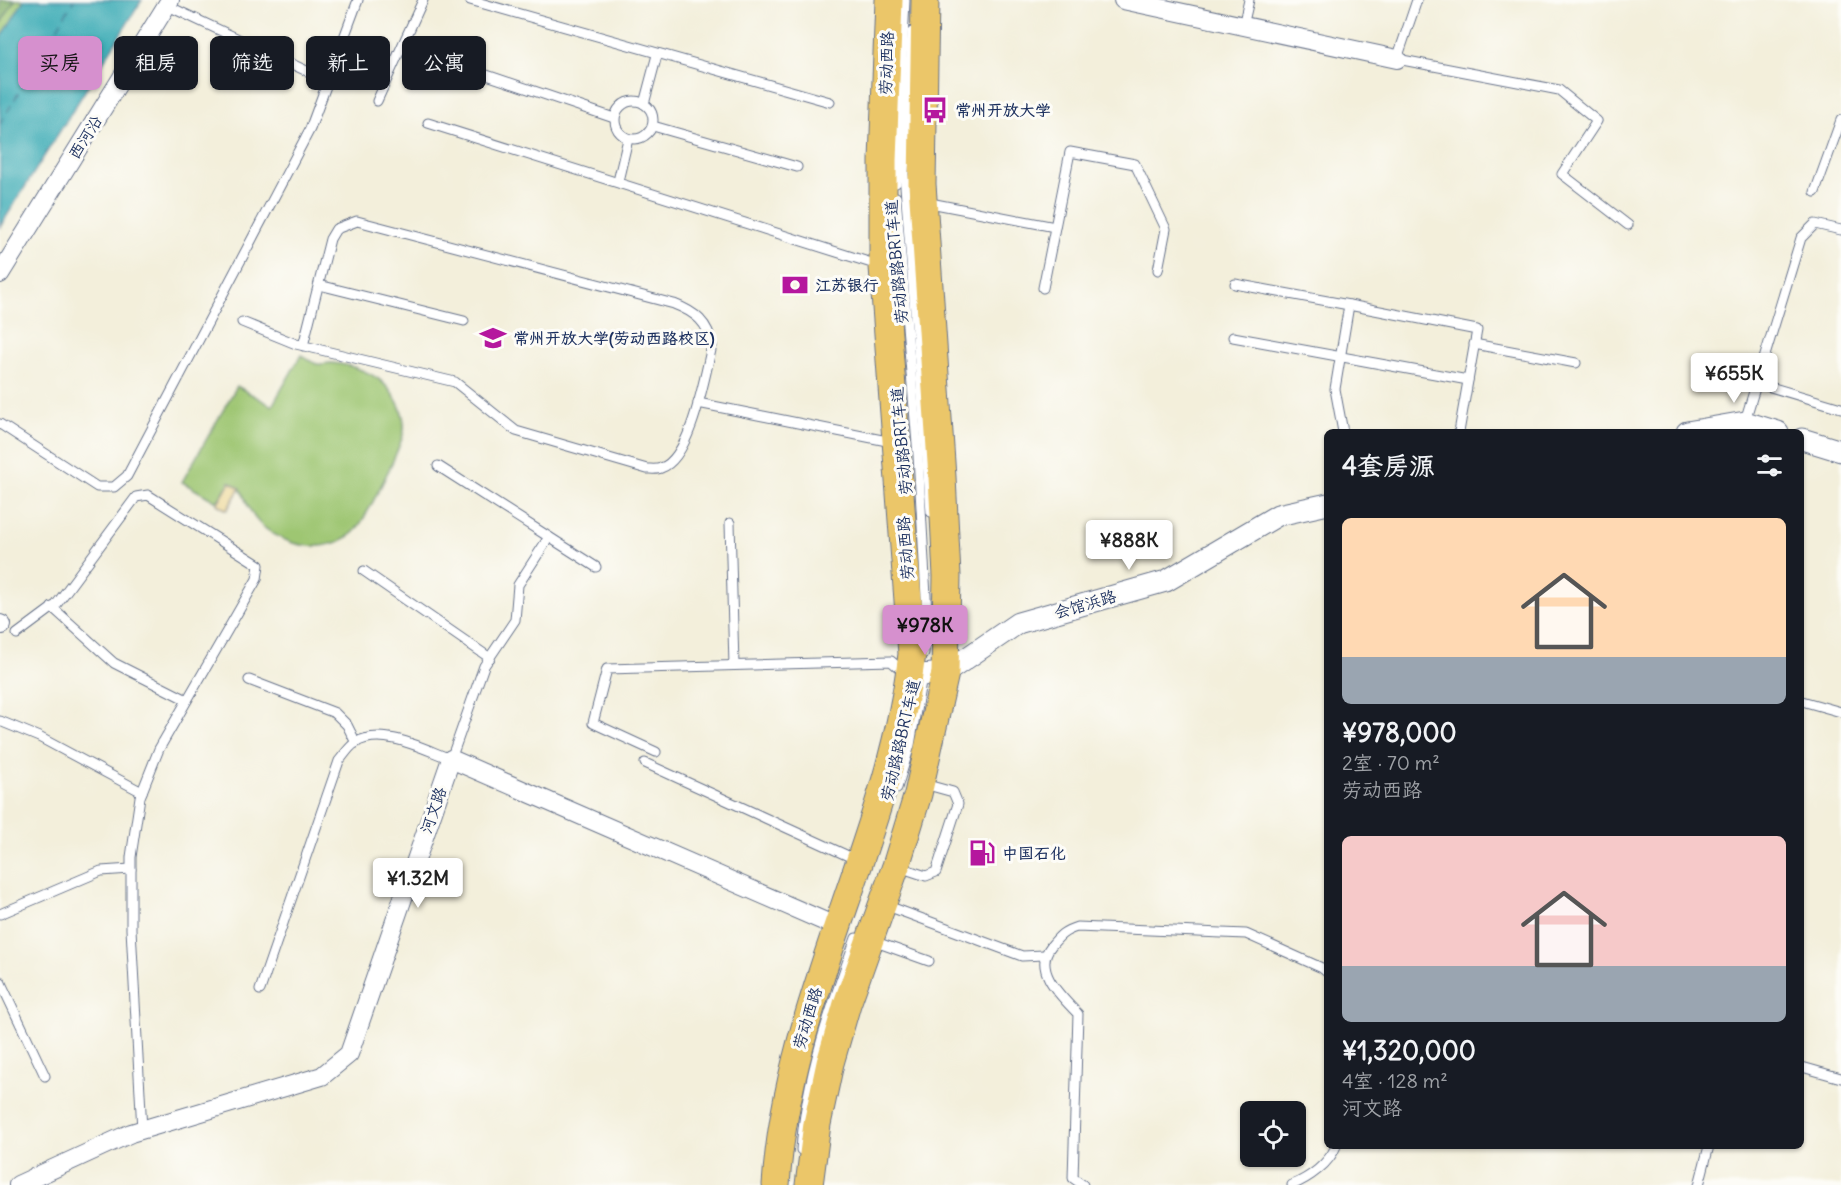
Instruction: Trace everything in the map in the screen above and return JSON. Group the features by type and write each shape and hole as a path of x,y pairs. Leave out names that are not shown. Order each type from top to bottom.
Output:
{"main road":[{"name":"劳动西路","path":"809,1185 817,1124 830,1063 847,1004 859,861 880,804 903,714 927,675 912,628 883,267 882,160 889,0"},
{"name":"劳动西路","path":"776,1185 784,1115 795,1057 855,927 883,904 896,866 913,790 927,675 947,576 923,201 925,0"}],"street":[{"path":"1123,0 1397,59"},
{"name":"西河沿","path":"0,274 169,3"},
{"path":"1721,429 1743,427"},
{"path":"1804,440 1841,451"},
{"name":"会馆浜路","path":"927,675 1018,623 1166,581 1278,515 1324,505"},
{"path":"451,759 855,927"},
{"name":"河文路","path":"18,1185 142,1130 322,1076 349,1054 451,759"}],"lane":[{"path":"345,36 358,0"},
{"path":"408,36 423,0"},
{"path":"470,0 657,55 830,102"},
{"name":"劳动路BRT车道","path":"893,798 910,745 927,675 926,603 918,455 896,194 905,0"},
{"name":"劳动路路BRT车道","path":"914,0 904,174 934,561 935,631 927,675"},
{"path":"1243,26 1249,0"},
{"path":"1417,0 1397,59 1559,90 1597,121 1562,174 1628,225"},
{"path":"169,3 306,70"},
{"path":"377,101 402,50"},
{"path":"644,104 657,55"},
{"path":"486,74 614,118"},
{"path":"0,424 97,488 114,487 127,476 310,129 325,90"},
{"path":"638,101 652,113 653,126 645,136 628,139 617,130 614,118 625,103 638,101"},
{"path":"1815,192 1841,120"},
{"path":"428,123 618,181 883,267"},
{"path":"653,126 797,167"},
{"path":"618,181 628,139"},
{"path":"1043,288 1070,152 1135,164 1166,229 1158,270"},
{"path":"923,201 1055,227"},
{"path":"242,322 303,346 455,382 516,430 647,469 661,468 670,462 692,431 712,346 710,333 700,318 674,304 357,221 336,229 330,239 303,346"},
{"path":"1743,427 1801,238 1815,224 1841,230"},
{"path":"1235,284 1477,330 1460,429"},
{"path":"319,285 464,321"},
{"path":"1342,429 1335,389 1349,305"},
{"path":"1233,337 1468,380"},
{"path":"1474,344 1576,363"},
{"path":"1756,383 1841,408"},
{"path":"698,403 897,444"},
{"path":"438,466 597,567"},
{"path":"6,627 52,607 136,496 148,495 259,565 257,579 159,749 142,792 131,868 131,929 142,1130"},
{"path":"730,523 734,665"},
{"path":"260,990 339,761 356,743 377,737 398,740 451,759 484,666 515,620 518,585 549,537"},
{"path":"364,571 490,658"},
{"path":"52,607 114,663 187,700"},
{"path":"656,752 593,723 608,669 891,661 927,675"},
{"path":"249,680 335,713 347,725 356,743"},
{"path":"1804,702 1841,712"},
{"path":"0,721 39,737 142,792"},
{"path":"645,763 859,861"},
{"path":"896,866 926,876 936,872 958,804 953,792 913,790"},
{"path":"0,914 101,871 131,868"},
{"path":"883,904 1022,956 1044,955"},
{"path":"855,927 929,960"},
{"path":"800,1157 804,1112 812,1072 855,927"},
{"path":"787,1185 788,1149 801,1076 815,1018 855,927"},
{"path":"1083,1185 1073,1178 1078,1014 1049,978 1044,964 1044,955 1062,932 1077,927 1246,934 1324,970"},
{"path":"0,981 45,1076"},
{"path":"1804,1068 1841,1078"},
{"path":"1292,1185 1307,1179 1335,1149"},
{"path":"1699,1185 1708,1149"}],"green space":[{"path":"0,0 24,0 0,40"},
{"path":"0,0 15,0 0,25"},
{"path":"301,355 315,363 346,365 377,378 395,398 404,424 402,439 390,467 359,526 347,538 324,546 293,543 268,531 253,516 241,491 230,482 217,502 182,482 237,386 272,406"}],"sand":[{"path":"230,482 240,488 227,510 217,504"}],"water":[{"path":"24,0 142,0 119,36 114,36 114,45 102,64 102,36 18,36 18,90 86,90 0,227 0,40"}],"ferry route":[{"path":"0,124 74,0"}],"place":[{"name":"常州开放大学","path":"935,110"},
{"name":"江苏银行","path":"795,285"},
{"name":"常州开放大学(劳动西路校区)","path":"493,338"},
{"name":"中国石化","path":"982,853"}]}
